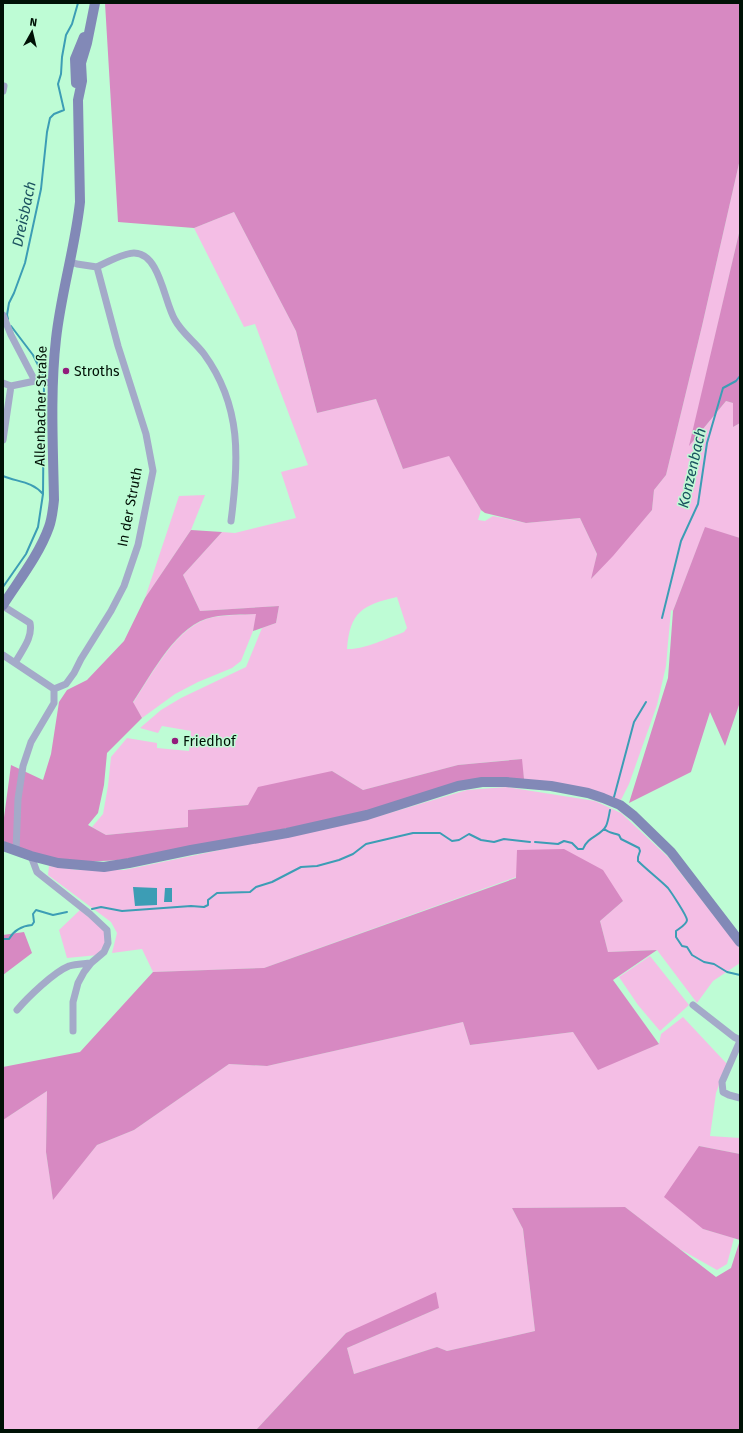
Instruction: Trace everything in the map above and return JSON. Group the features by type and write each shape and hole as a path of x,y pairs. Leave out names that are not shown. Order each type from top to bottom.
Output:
{"main road":[{"name":"Allenbacher Straße","path":"3,606 38,552 50,526 54,500 44,382 56,339 61,304 71,262 80,202 78,100 82,81 81,63 87,43 95,3"},
{"path":"3,846 44,860 72,865 104,867 130,864 191,850 287,833 367,815 458,786 482,782 506,782 550,786 588,793 603,798 620,805 634,816 671,852 740,942"}],"street":[{"path":"71,262 97,267 133,253 143,254 149,259 156,269 174,319 204,354 218,376 233,417 236,433 236,482 231,521"},
{"name":"In der Struth","path":"54,689 66,684 74,673 81,659 112,611 124,586 138,546 153,471 146,434 118,346 97,267"},
{"path":"3,315 11,335 44,382 11,386 3,383"},
{"path":"3,440 11,386"},
{"path":"3,606 30,623 30,638 15,663"},
{"path":"3,655 54,689 54,703 31,742 23,766 18,799 16,850"},
{"path":"31,856 37,872 90,914 107,930 108,943 104,952 91,963 83,973 75,993 73,1002 73,1031"},
{"path":"17,1010 30,996 63,969 71,965 91,963"},
{"path":"692,1004 740,1041 722,1082 724,1092 740,1098"}],"shaded area":[{"path":"105,3 740,3 740,159 666,475 654,490 652,510 613,556 591,579 597,554 580,518 526,523 485,513 481,510 449,456 403,469 376,399 317,413 296,331 234,212 194,228 118,222"},
{"path":"740,159 740,229 690,445 726,401 733,403 733,427 740,423 740,538 705,528 673,611 671,610 666,666 657,705 629,784 621,800 524,779 521,759 458,765 363,790 332,771 248,805 188,810 188,827 106,835 92,827 103,814 111,757 127,738 157,743 157,748 189,751 191,731 162,726 158,733 140,728 161,710 181,698 246,667 262,628 276,623 279,606 200,611 183,575 222,532 235,533 296,518 281,472 308,465 255,324 244,327 194,228 234,212 296,331 317,413 376,399 403,469 449,455 481,510 478,520 485,521 493,516 526,523 580,518 597,554 592,578 652,510 654,490 666,475","holes":["397,597 407,628 404,632 376,643 360,648 347,649 351,626 355,618 360,612 375,603"]},
{"path":"740,229 740,423 733,427 733,403 726,401 689,446"},
{"path":"205,495 191,530 145,598 179,496"},
{"path":"705,527 740,538 740,702 725,746 710,712 691,772 629,803 668,678 673,611"},
{"path":"191,530 222,532 183,575 200,611 279,606 276,623 253,631 256,614 218,616 200,621 177,639 157,664 133,702 142,718 107,753 104,785 98,813 88,825 106,835 188,827 188,810 248,805 258,787 332,771 363,790 458,765 522,759 524,779 482,780 365,813 136,858 100,861 64,860 41,855 3,841 3,825 11,765 43,780 51,754 59,702 67,690 87,680 124,641 145,598"},
{"path":"257,614 253,631 241,661 232,668 198,682 175,694 142,718 133,703 167,651 189,629 201,621 214,617"},
{"path":"507,787 595,801 621,813 668,857 740,949 740,963 713,981 697,1003 657,950 608,952 600,921 623,901 516,877 264,968 153,972 142,949 112,953 117,933 111,922 48,875 49,866 78,870 124,870 369,819 467,790"},
{"path":"564,849 603,870 623,901 600,921 608,952 657,950 613,980 659,1044 598,1070 573,1032 470,1045 463,1022 267,1066 229,1064 134,1130 97,1145 53,1200 46,1152 47,1091 3,1120 3,1067 80,1052 153,972 264,968 516,878 517,850"},
{"path":"80,910 105,931 106,941 98,955 67,958 59,930"},
{"path":"24,932 32,953 3,975 3,935"},
{"path":"650,956 689,1005 660,1031 638,1005 619,977"},
{"path":"683,1017 727,1064 716,1093 710,1136 740,1138 740,1154 699,1146 703,1229 734,1238 727,1264 717,1270 678,1248 625,1207 512,1208 523,1229 535,1331 447,1351 437,1347 354,1374 347,1348 439,1308 346,1333 256,1430 3,1430 3,1120 47,1091 46,1152 53,1199 97,1145 134,1130 229,1064 267,1066 463,1022 470,1045 573,1032 598,1069 659,1044 661,1034"},
{"path":"699,1146 740,1154 740,1240 703,1229 664,1197"},
{"path":"625,1207 716,1277 731,1268 740,1240 740,1430 256,1430 346,1333 436,1292 439,1308 347,1348 354,1374 437,1347 447,1351 535,1331 523,1229 512,1208"}],"water":[{"path":"133,887 157,888 157,905 135,906"},
{"path":"165,888 172,888 172,902 164,902"}],"waterway":[{"name":"Dreisbach","path":"8,319 7,315 9,303 25,263 41,189 47,132 50,118 54,114 64,110 58,84 61,74 66,35 72,24 78,3"},
{"name":"Dreisbach","path":"11,326 33,355 44,377 44,380"},
{"name":"Konzenbach","path":"662,618 681,541 698,504 707,443 723,388 736,381 740,376"},
{"name":"Dreisbach","path":"3,587 26,554 38,527 43,494 44,384"},
{"path":"3,476 29,484 43,494"},
{"name":"Konzenbach","path":"614,797 634,722 646,702"},
{"path":"535,842 558,844 564,841 572,843 578,849 583,849 588,841 604,829 610,810"},
{"path":"604,829 619,835 621,839 639,848 640,851 638,861 668,888 682,909 687,920 685,924 676,931 676,937 682,946 687,947 692,955 704,962 714,964 727,972 740,975"},
{"path":"92,909 101,907 122,911 191,906 204,907 208,905 208,900 217,893 250,892 256,887 272,882 301,867 317,866 339,860 353,854 366,844 413,833 440,833 452,841 459,840 469,834 481,840 494,842 504,839 530,842"},
{"path":"3,939 9,939 18,929 24,926 32,925 34,922 33,914 36,910 53,915 67,912"}],"place":[{"name":"Stroths","path":"66,371"},
{"name":"Friedhof","path":"175,741"}]}
